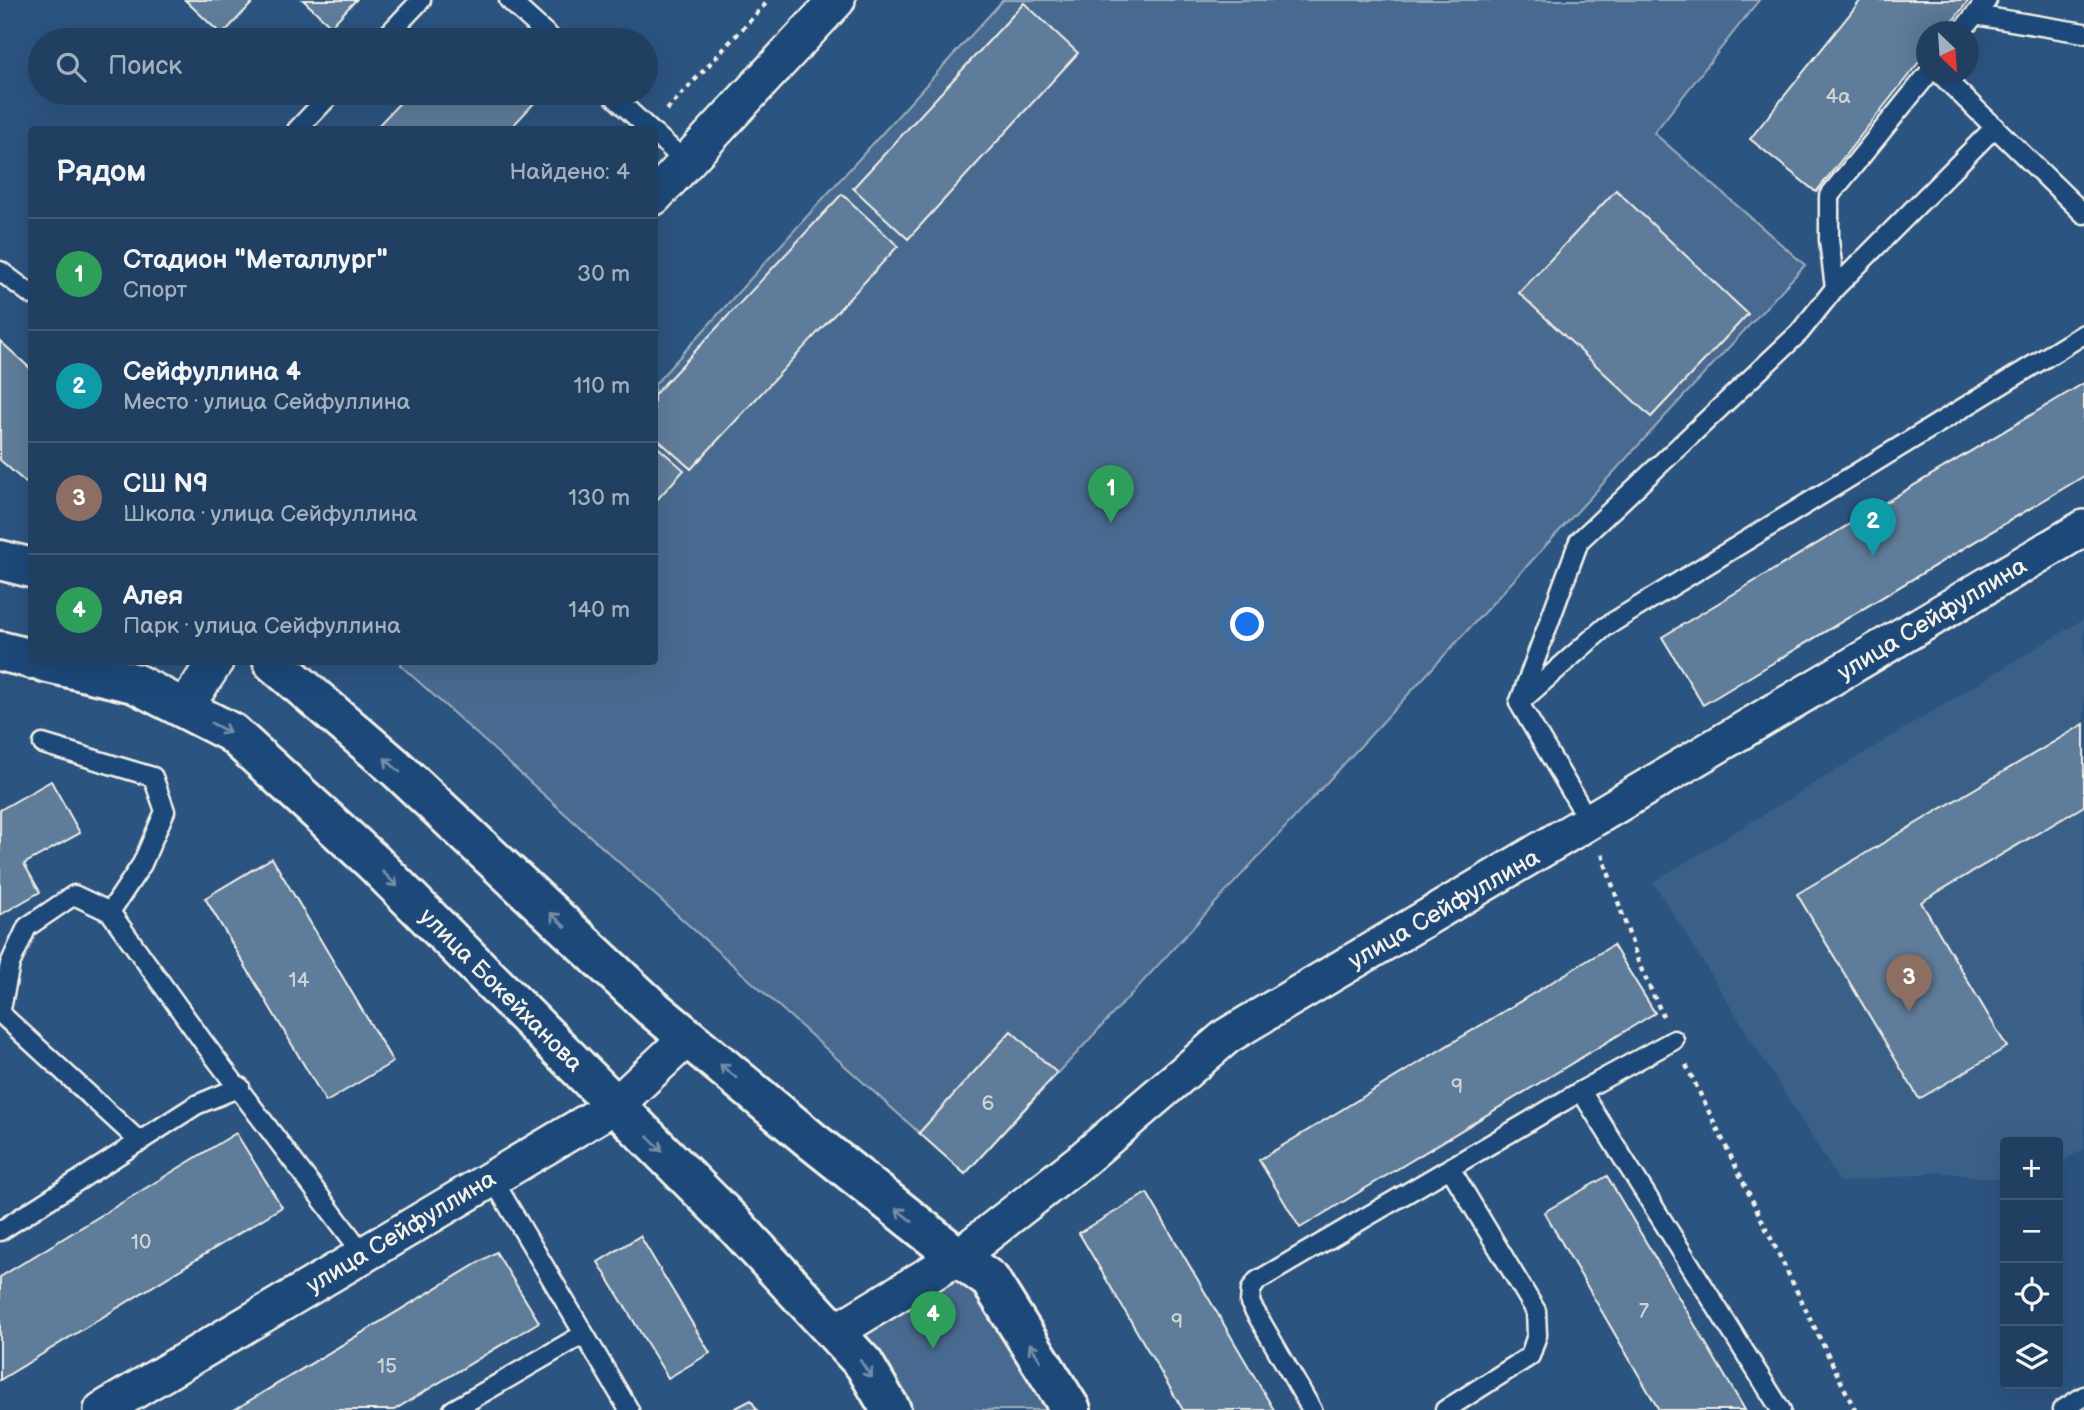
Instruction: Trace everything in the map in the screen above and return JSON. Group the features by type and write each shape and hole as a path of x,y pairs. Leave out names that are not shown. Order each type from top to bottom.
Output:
{"street":[{"path":"658,193 837,0"},
{"name":"улица Сейфуллина","path":"835,1332 958,1258 1082,1160 1227,1036 1590,823 2084,527"},
{"path":"0,560 28,567"},
{"path":"0,651 28,658"},
{"name":"улица Бокейханова","path":"57,665 134,683 232,733 363,853 734,1224 864,1364 891,1410"},
{"path":"184,709 213,665"},
{"path":"276,665 396,768 651,1007 958,1258 989,1280 1071,1410"},
{"name":"улица Сейфуллина","path":"102,1410 615,1105 688,1037"}],"lane":[{"path":"394,28 421,0"},
{"path":"509,0 540,28"},
{"path":"1970,21 1987,0"},
{"path":"1975,15 2084,33"},
{"path":"1835,288 1829,240 1829,196 1920,84"},
{"path":"1950,84 2084,214"},
{"path":"301,126 321,105"},
{"path":"623,105 647,126"},
{"path":"1519,703 1579,541 1799,332 1835,288 1995,127"},
{"path":"658,136 687,163"},
{"path":"0,271 28,292"},
{"path":"1519,703 1605,626 2084,334"},
{"path":"1519,703 1590,823"},
{"path":"43,744 153,778 165,811 142,864 110,912"},
{"path":"140,1142 0,1014 10,964 27,927 74,895 110,912 204,1043 240,1087 364,1255"},
{"path":"1312,1410 1250,1303 1251,1290 1257,1281 1581,1091 1674,1040"},
{"path":"0,1231 196,1105 240,1087"},
{"path":"1581,1091 1781,1410"},
{"path":"1445,1410 1530,1356 1538,1335 1536,1311 1450,1168"},
{"path":"492,1178 629,1410"},
{"path":"453,1410 584,1334"},
{"path":"2062,1410 2084,1396"}],"path":[{"path":"655,126 769,0"},
{"path":"1590,823 1639,964 1855,1410"}],"shaded area":[{"path":"1003,0 1759,0 1654,133 1805,265 965,1174 400,665 658,665 658,381"},
{"path":"2084,619 2084,1149 2063,1162 2063,1137 2000,1137 2000,1179 1941,1172 1840,1182 1653,882"},
{"path":"961,1275 1048,1410 900,1410 849,1336"}],"building":[{"path":"185,0 255,0 229,28 215,28"},
{"path":"303,0 356,0 331,26"},
{"path":"1861,0 1969,0 1953,21 1916,21 1916,66 1816,192 1750,139"},
{"path":"1024,3 1078,53 908,239 853,188"},
{"path":"398,105 532,105 513,126 378,126"},
{"path":"1616,190 1748,314 1651,417 1519,293"},
{"path":"842,194 898,246 691,469 658,440 658,391"},
{"path":"0,341 28,366 28,484 0,460"},
{"path":"2084,383 2084,476 1703,705 1662,637"},
{"path":"658,447 684,470 658,499"},
{"path":"2084,724 2084,806 1921,902 2007,1047 1919,1099 1797,894"},
{"path":"51,781 80,833 24,864 40,892 0,915 0,810"},
{"path":"272,858 393,1062 326,1102 205,898"},
{"path":"1613,945 1655,1013 1300,1228 1259,1160"},
{"path":"1011,1031 1057,1073 965,1174 919,1133"},
{"path":"236,1133 282,1207 0,1380 0,1277"},
{"path":"1607,1176 1745,1410 1659,1410 1544,1212"},
{"path":"1147,1193 1274,1410 1183,1410 1079,1233"},
{"path":"640,1236 710,1353 668,1378 598,1262"},
{"path":"496,1252 539,1322 394,1410 234,1410"},
{"path":"751,1400 757,1410 732,1410"}],"place":[{"name":"Стадион \"Металлург\"","path":"1111,523"},
{"name":"Сейфуллина 4","path":"1873,556"},
{"name":"СШ N9","path":"1909,1012"},
{"name":"Алея","path":"933,1349"}]}
